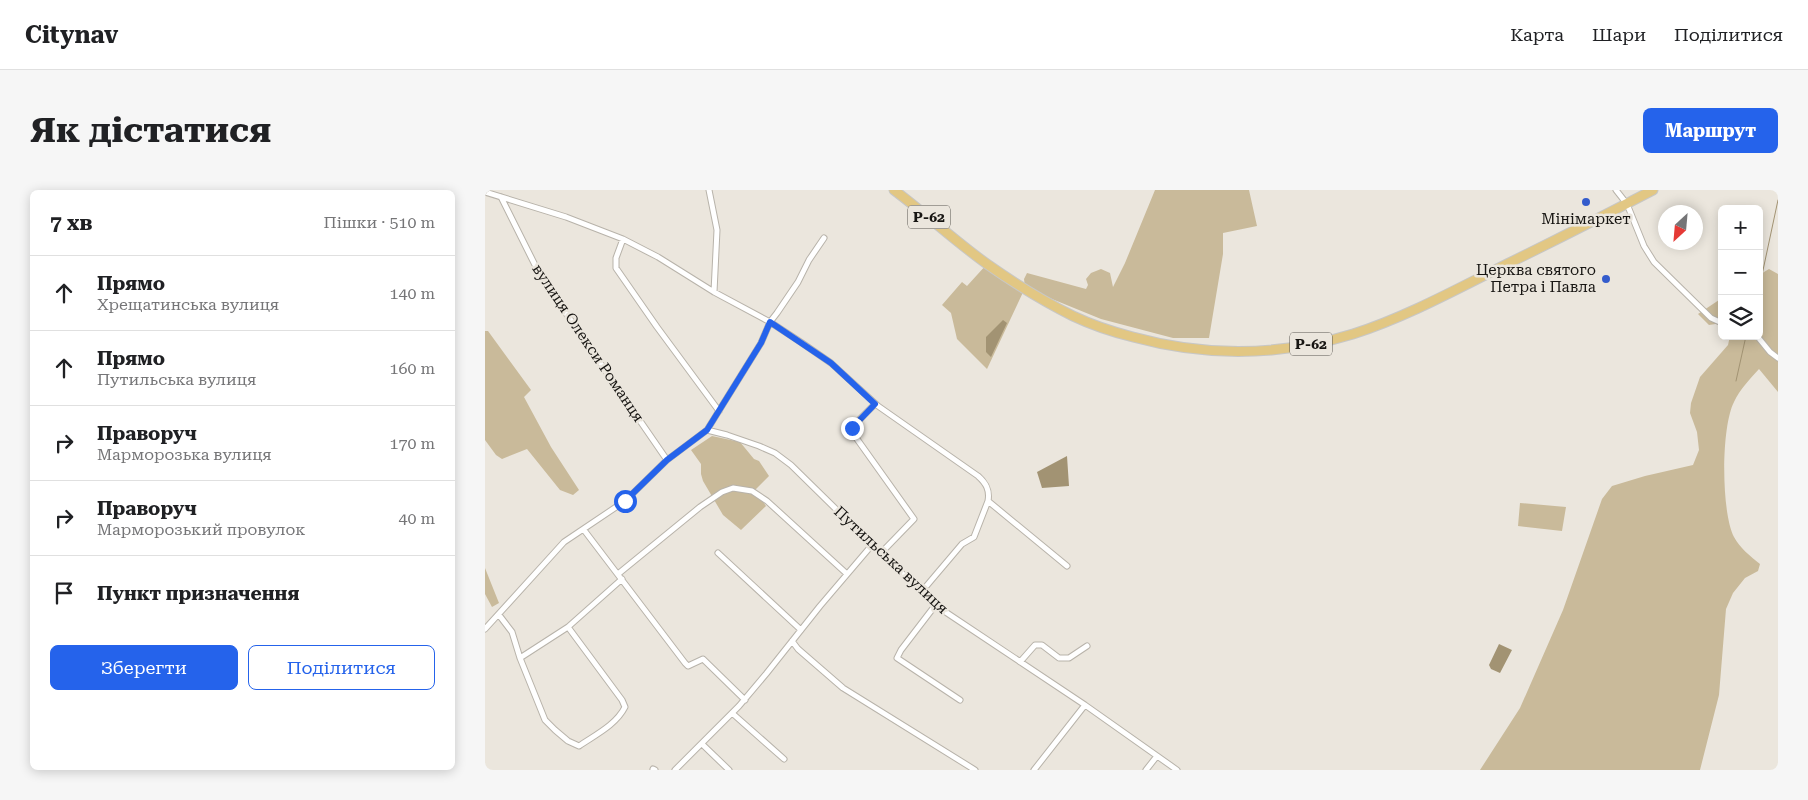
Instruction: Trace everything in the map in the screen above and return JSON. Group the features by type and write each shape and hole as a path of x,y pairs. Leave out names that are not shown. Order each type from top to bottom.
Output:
{"main road":[{"name":"Р-62","path":"894,190 986,263 1035,296 1075,317 1117,333 1157,344 1201,351 1232,353 1268,351 1353,334 1384,322 1459,288 1653,190"}],"street":[{"path":"709,190 717,230 714,292"},
{"path":"1616,190 1627,204 1644,246 1655,262 1711,318 1718,321"},
{"path":"485,192 567,217 623,239 658,257 714,292 770,322 831,363 875,404 986,483 989,495 988,501 974,537 962,544 923,590"},
{"name":"вулиця Олекси Романця","path":"501,197 541,277 667,460"},
{"path":"485,629 564,542 625,501 667,460 707,430 761,343 770,322 798,282 809,260 825,238"},
{"path":"623,239 616,258 616,268 719,411"},
{"path":"1761,340 1778,358"},
{"path":"875,404 854,424 852,432 914,519 881,553"},
{"name":"Путильська вулиця","path":"707,430 741,439 775,453 791,466 872,545 949,614 1085,705 1177,770"},
{"path":"618,574 700,507 722,492 733,488 752,491 767,501 847,574"},
{"path":"988,501 1067,566"},
{"path":"583,530 685,664 688,666 698,659 703,659 745,700"},
{"path":"675,770 745,700 872,545"},
{"path":"717,552 801,630"},
{"path":"520,658 568,627 622,579"},
{"path":"937,603 897,658 960,700"},
{"path":"499,615 512,632 520,658 545,720 568,741 579,746 614,721 621,715 625,707 622,700 568,627"},
{"path":"792,641 798,649 843,688 975,770"},
{"path":"1020,662 1035,645 1042,645 1059,658 1069,658 1087,646"},
{"path":"1035,770 1085,705"},
{"path":"733,713 784,759"},
{"path":"702,744 729,770"},
{"path":"1146,770 1157,756"}],"shaded area":[{"path":"1155,190 1249,190 1257,226 1223,233 1223,254 1209,338 1173,338 1101,319 1025,288 987,369 957,339 951,313 942,305 962,282 967,286 987,264 1025,287 1024,279 1027,273 1086,289 1088,285 1086,279 1091,273 1101,269 1110,273 1113,287"},
{"path":"1769,269 1778,274 1778,392 1759,369 1742,388 1736,397 1730,414 1724,470 1727,509 1734,537 1739,545 1760,564 1758,571 1745,578 1733,593 1726,609 1719,695 1700,770 1480,770 1520,708 1563,610 1602,499 1612,486 1693,465 1699,450 1697,432 1690,413 1691,403 1700,377 1728,345 1729,340 1763,340 1763,273"},
{"path":"1718,301 1718,324 1709,325 1698,314"},
{"path":"1003,320 1007,323 991,357 986,352 986,337"},
{"path":"485,331 488,331 531,390 524,397 551,447 579,490 573,495 560,490 527,449 502,459 496,455 485,440"},
{"path":"712,436 740,442 754,459 759,461 769,476 755,490 766,506 741,530 723,515 703,481 701,464 691,450"},
{"path":"1067,456 1069,486 1042,488 1037,472"},
{"path":"1520,503 1566,507 1562,531 1518,526"},
{"path":"485,568 499,603 492,607 485,594"},
{"path":"1499,644 1512,650 1500,673 1491,669 1489,665"}],"waterway":[{"path":"1763,270 1778,200"},
{"path":"1736,381 1745,340"}],"place":[{"name":"Мінімаркет","path":"1586,202"},
{"name":"Церква святого Петра і Павла","path":"1606,279"}],"route":[{"path":"625,501 667,460 707,430 761,343 770,322 831,363 875,404 852,428"}]}
